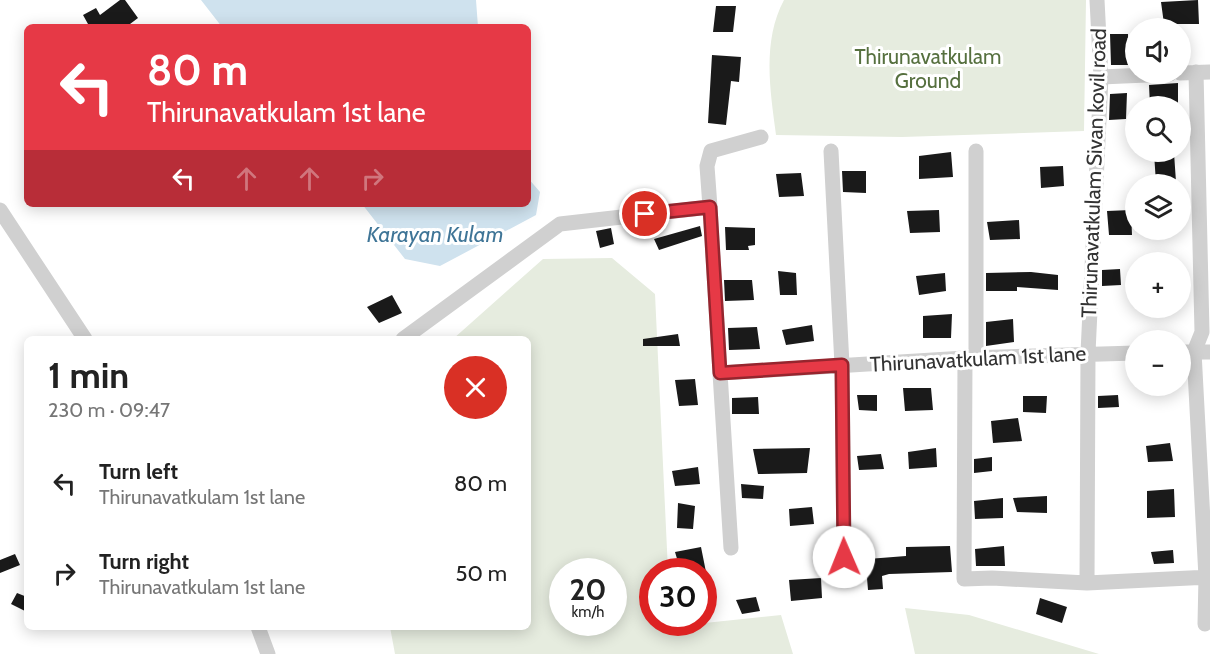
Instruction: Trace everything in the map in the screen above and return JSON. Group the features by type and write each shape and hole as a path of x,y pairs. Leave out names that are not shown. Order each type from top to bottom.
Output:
{"street":[{"name":"Thirunavatkulam Sivan kovil road","path":"1087,583 1088,353 1101,76 1098,0"},
{"path":"1191,347 1202,332 1195,72"},
{"path":"1101,76 1125,75"},
{"path":"731,548 707,166 711,152 761,137"},
{"path":"831,151 842,365 844,557"},
{"path":"976,151 964,579 992,578 1087,583 1208,577"},
{"path":"407,336 560,224 710,207"},
{"path":"0,210 83,336"},
{"name":"Thirunavatkulam 1st lane","path":"720,373 971,357 1125,352"},
{"path":"1191,352 1210,352"},
{"path":"1191,395 1208,577 1205,624"},
{"path":"259,630 268,654"}],"green space":[{"name":"Thirunavatkulam Ground","path":"784,0 1086,0 1084,131 902,137 776,135 770,83 770,49 777,16"},
{"path":"612,258 655,294 667,558 639,558 639,636 717,636 717,622 781,615 793,654 395,654 391,630 531,630 531,336 456,336 543,259"},
{"path":"905,608 969,615 1099,654 915,654"}],"water":[{"path":"201,0 476,0 478,24 220,24"},
{"name":"Karayan Kulam","path":"531,182 540,192 536,215 440,266 405,259 364,207 531,207"}],"building":[{"path":"120,0 125,0 138,18 130,24 88,24 83,15 96,8 100,15"},
{"path":"1198,0 1199,24 1191,24 1191,18 1163,18 1161,2"},
{"path":"716,6 736,6 733,32 713,32"},
{"path":"1110,34 1125,34 1125,65 1111,65"},
{"path":"712,55 741,57 739,82 731,81 726,125 708,123"},
{"path":"1178,84 1178,96 1150,96 1149,85"},
{"path":"1127,93 1125,119 1109,120 1110,94"},
{"path":"951,152 953,177 919,179 919,156"},
{"path":"1155,162 1175,162 1175,174 1155,174"},
{"path":"1063,166 1064,186 1041,188 1040,167"},
{"path":"842,171 866,171 866,193 843,192"},
{"path":"801,173 804,196 779,197 776,174"},
{"path":"939,210 940,232 910,233 907,211"},
{"path":"1125,210 1125,235 1109,235 1107,211"},
{"path":"1019,220 1020,239 990,240 987,222"},
{"path":"700,226 702,236 659,250 654,239"},
{"path":"725,227 755,228 755,245 748,246 749,250 726,250"},
{"path":"611,228 614,244 600,248 596,231"},
{"path":"1120,269 1121,285 1102,286 1102,270"},
{"path":"778,271 796,273 797,295 780,295"},
{"path":"1031,272 1058,275 1058,290 1017,287 1017,291 986,291 986,273"},
{"path":"945,273 946,291 919,295 916,276"},
{"path":"724,280 752,280 754,300 725,301"},
{"path":"392,295 402,313 379,323 367,307"},
{"path":"952,314 951,338 923,338 923,316"},
{"path":"1013,319 1014,342 986,346 986,322"},
{"path":"812,325 814,341 786,345 782,330"},
{"path":"757,327 760,349 729,350 728,328"},
{"path":"678,334 680,346 643,346 643,339"},
{"path":"695,379 698,405 679,406 675,380"},
{"path":"903,388 931,388 933,410 905,411"},
{"path":"857,395 877,395 877,411 859,410"},
{"path":"1118,395 1119,407 1098,408 1098,396"},
{"path":"1023,396 1047,396 1046,413 1023,412"},
{"path":"758,397 759,414 732,414 732,398"},
{"path":"1018,418 1022,441 993,443 991,421"},
{"path":"1170,443 1173,461 1148,462 1146,446"},
{"path":"810,448 807,473 758,474 753,449"},
{"path":"936,448 937,467 909,469 908,452"},
{"path":"881,454 884,469 859,470 857,456"},
{"path":"992,457 992,471 974,473 974,459"},
{"path":"698,467 700,484 675,486 672,471"},
{"path":"741,484 764,486 763,499 742,498"},
{"path":"1174,489 1175,517 1147,518 1147,491"},
{"path":"1047,496 1047,513 1017,512 1013,498"},
{"path":"1003,498 1003,518 975,519 974,501"},
{"path":"678,503 695,506 693,529 677,528"},
{"path":"812,507 814,524 790,526 789,509"},
{"path":"950,546 952,572 889,574 882,576 883,589 868,590 867,578 857,579 855,560 906,556 906,547"},
{"path":"1004,546 1005,566 976,566 975,549"},
{"path":"701,547 703,558 677,558 675,552"},
{"path":"1173,550 1174,563 1154,564 1151,552"},
{"path":"15,554 20,565 0,573 0,560"},
{"path":"821,578 822,598 791,601 789,580"},
{"path":"17,593 24,596 24,610 11,604"},
{"path":"756,597 760,611 742,614 736,600"},
{"path":"1040,598 1067,607 1062,623 1036,614"}],"route":[{"path":"645,214 710,207 720,373 842,365 844,557"}]}
